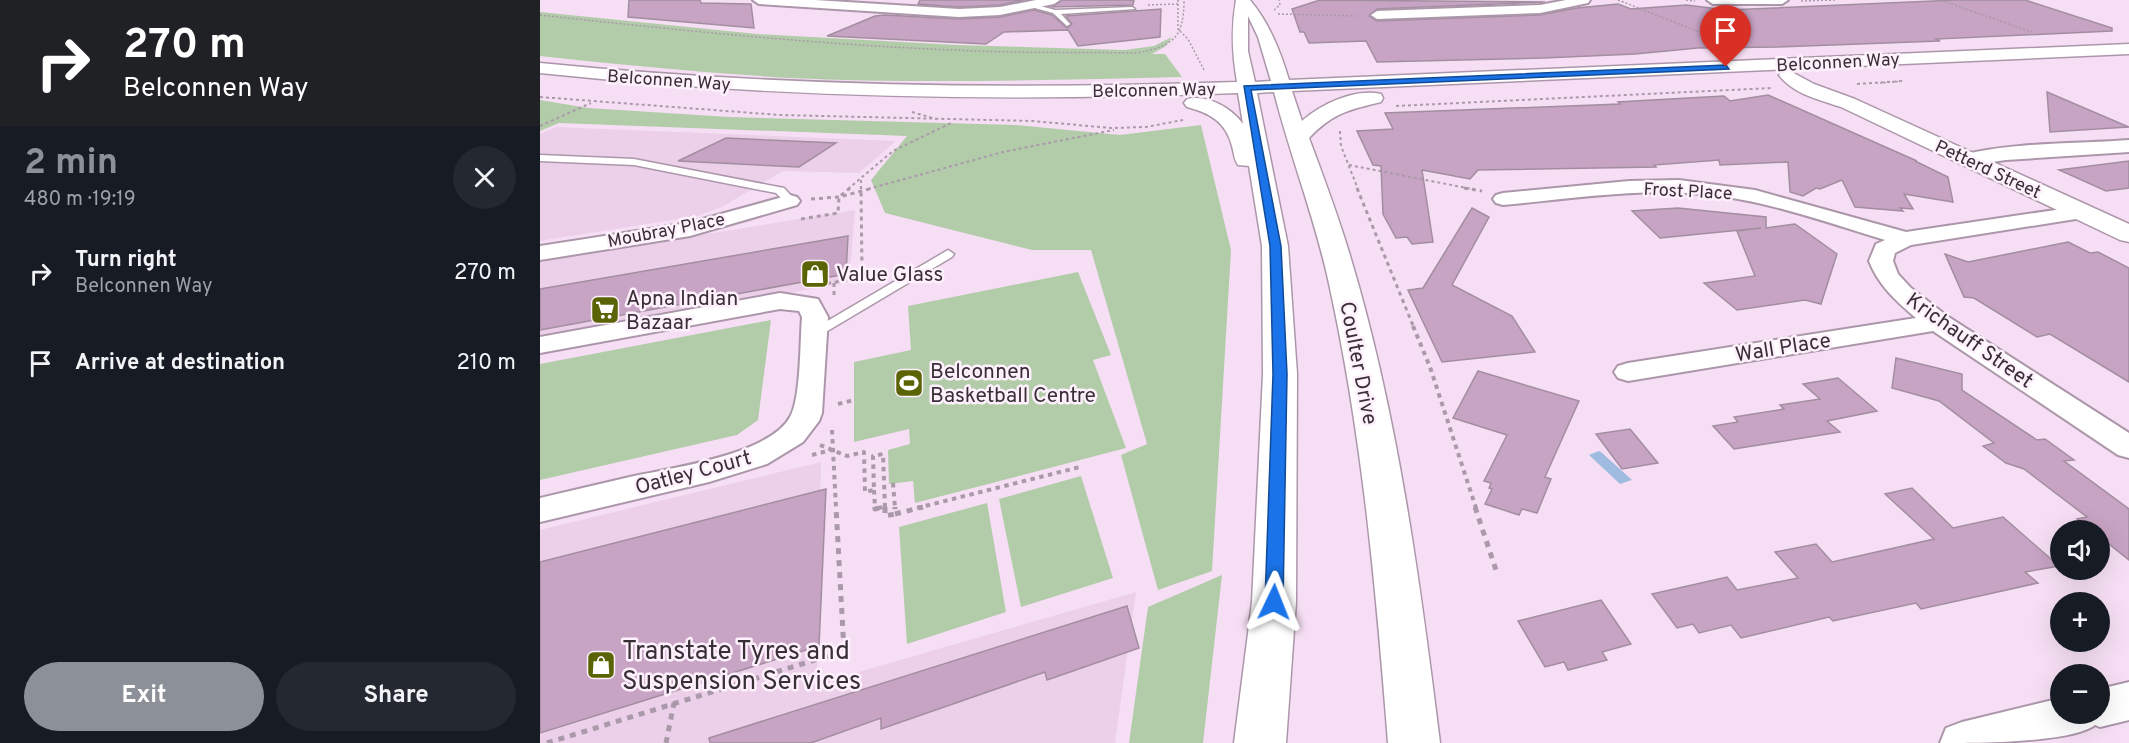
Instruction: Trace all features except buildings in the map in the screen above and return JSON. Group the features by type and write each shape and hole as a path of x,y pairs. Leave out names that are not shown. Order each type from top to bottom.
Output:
{"main road":[{"name":"Coulter Drive","path":"1260,743 1274,602 1280,374 1275,246 1240,51 1239,24 1243,0 1261,22 1271,50 1327,221 1359,354 1392,541 1414,743"},
{"name":"Belconnen Way","path":"1284,93 1368,83 2129,49"},
{"path":"1271,50 1299,72 1332,80 1368,83"},
{"path":"1062,92 1201,82 1225,72 1240,51"},
{"name":"Belconnen Way","path":"540,68 801,89 960,93 1248,94 1436,92 2129,59"},
{"path":"1726,67 1788,75 1790,69 1814,63"},
{"name":"Petterd Street","path":"1788,75 1792,80 1811,86 2129,234"},
{"path":"1299,136 1318,116 1336,106 1371,99 1436,92"},
{"name":"Belconnen Way","path":"708,102 896,108 1192,111 1248,94"},
{"path":"1192,111 1213,108 1239,131 1256,211 1275,246"}],"street":[{"path":"759,0 886,4 979,13 1033,6 1054,6"},
{"path":"1377,15 1540,9 1584,0"},
{"path":"1713,0 1782,0"},
{"path":"1969,159 2006,154 2129,146"},
{"name":"Frost Place","path":"1503,199 1641,187 1705,188 1777,202 1905,238"},
{"name":"Moubray Place","path":"540,253 690,229 790,201"},
{"name":"Krichauff Street","path":"2082,213 1905,238 1884,249 1881,261 1883,268 1902,292 1938,322 2129,448"},
{"name":"Oatley Court","path":"540,345 780,301 809,304 823,328 808,412 795,432 783,441 768,450 732,464 540,510"},
{"name":"Wall Place","path":"1628,372 1938,322"},
{"path":"2110,706 2129,701"},
{"path":"1962,743 2050,721"}],"lane":[{"path":"1054,6 1132,9"},
{"path":"1054,6 1067,24"},
{"path":"540,158 634,162 780,190 790,201"},
{"path":"823,328 948,254"}],"path":[{"path":"1178,0 1179,29 1195,51"},
{"path":"540,15 693,32 845,44 979,51 1137,53 1160,49 1175,41 1181,32 1184,0"},
{"path":"1941,0 2037,34"},
{"path":"1268,14 1377,15"},
{"path":"1393,106 1908,81"},
{"path":"540,97 782,114 943,121 1042,121 1123,128"},
{"path":"540,126 593,102"},
{"path":"896,108 943,121"},
{"path":"839,197 1003,152 1123,128 1192,111"},
{"path":"823,328 834,283 862,271 861,178 892,151 954,121"},
{"path":"1339,128 1341,146 1348,165 1430,367 1496,570"},
{"path":"1348,165 1483,191 1503,199"},
{"path":"832,405 854,400"},
{"path":"547,743 844,651 831,450 832,428"},
{"path":"831,450 848,456 864,452 865,492 874,490"},
{"path":"884,507 875,509 873,456 883,454 885,516 1080,467"},
{"path":"893,483 895,514"},
{"path":"666,743 674,704"}],"shaded area":[{"path":"556,127 896,141 859,173 783,171 722,207 697,216 540,241 540,134"},
{"path":"855,210 849,282 540,339 540,261"},
{"path":"821,462 817,684 1136,592 1115,743 540,743 540,530"}],"green space":[{"path":"540,12 757,34 956,45 1124,50 1154,46 1172,37 1166,46 1152,54 1165,54 1182,77 986,81 839,80 727,74 602,63 540,56"},
{"path":"540,100 588,108 729,117 1016,125 1120,135 1201,125 1231,250 1212,571 1158,590 1121,455 1147,444 1091,250 1032,250 885,213 871,180 907,136 559,123 540,131"},
{"path":"1078,272 1111,355 1093,360 1126,448 915,503 913,481 889,484 888,450 910,444 909,429 854,442 854,362 911,350 908,306"},
{"path":"771,320 758,420 737,435 540,480 540,364"},
{"path":"1081,476 1113,578 1021,607 999,499"},
{"path":"987,503 1006,612 907,644 899,527"},
{"path":"1222,575 1203,743 1129,743 1148,607"}],"water":[{"path":"1599,451 1632,480 1620,484 1589,455"}],"place":[{"name":"Value Glass","path":"815,274"},
{"name":"Apna Indian Bazaar","path":"605,310"},
{"name":"Belconnen Basketball Centre","path":"909,383"},
{"name":"Transtate Tyres and Suspension Services","path":"601,665"}],"route":[{"path":"1274,602 1280,374 1275,246 1246,88 1726,67"}]}
